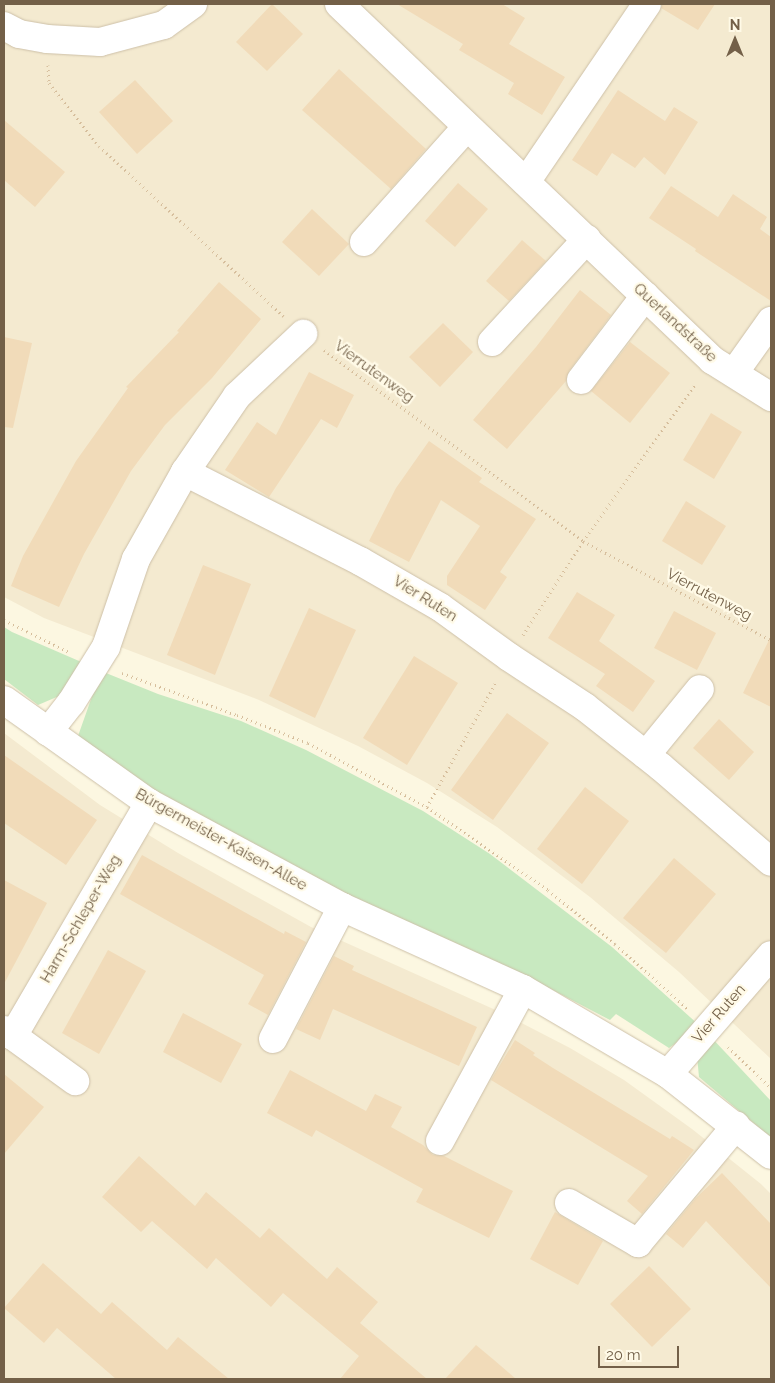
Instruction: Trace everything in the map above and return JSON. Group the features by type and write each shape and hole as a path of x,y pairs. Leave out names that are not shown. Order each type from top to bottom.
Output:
{"street":[{"path":"4,26 19,34 47,40 100,42 164,25 193,4"},
{"name":"Querlandstraße","path":"339,4 645,296 723,366 771,397"},
{"path":"526,182 647,4"},
{"path":"364,242 467,127"},
{"path":"492,342 587,239"},
{"path":"581,380 645,296"},
{"path":"723,366 771,321"},
{"path":"48,732 71,703 106,647 136,559 185,472 237,396 302,334"},
{"name":"Vier Ruten","path":"185,472 360,561 440,607 585,707 646,755 771,862"},
{"path":"646,755 700,689"},
{"name":"Bürgermeister-Kaisen-Allee","path":"4,700 148,802 342,907 523,989 668,1074 771,1155"},
{"name":"Harm-Schleper-Weg","path":"75,1081 8,1033 148,802"},
{"path":"273,1039 342,907"},
{"name":"Vier Ruten","path":"668,1074 771,955"},
{"path":"440,1141 523,989"},
{"path":"569,1203 638,1243 736,1126"}],"path":[{"name":"Vierrutenweg","path":"47,40 49,83 99,146 302,334 583,541 771,640"},
{"path":"427,807 510,657 583,541 723,366"},
{"path":"4,620 96,664 308,743 427,807 548,890 616,944 708,1027 771,1088"}],"shaded area":[{"path":"4,4 771,4 771,1059 679,972 590,897 497,827 427,783 358,746 259,700 44,618 4,597"},
{"path":"4,733 100,805 178,853 311,927 500,1012 570,1048 624,1080 692,1129 761,1184 771,1194 771,1379 4,1379"}],"green space":[{"path":"4,627 86,664 59,696 38,705 4,679"},
{"path":"101,671 158,694 241,721 306,750 423,811 490,854 612,947 700,1026 669,1048 616,1014 610,1020 522,974 341,893 154,792 78,736"},
{"path":"710,1036 771,1101 771,1138 699,1077 697,1056"}],"building":[{"path":"272,4 303,34 267,71 236,42"},
{"path":"397,4 502,4 525,18 509,44 565,77 542,115 508,94 514,83 459,50 463,44"},
{"path":"662,4 715,4 698,30 661,8"},
{"path":"339,69 426,149 391,189 302,110"},
{"path":"135,80 173,121 137,154 99,112"},
{"path":"618,90 665,121 674,107 698,122 665,175 644,157 635,168 612,153 597,176 572,160"},
{"path":"4,120 65,172 35,207 4,180"},
{"path":"458,183 488,209 455,247 425,221"},
{"path":"671,186 718,217 733,194 767,217 760,229 771,237 771,301 649,218"},
{"path":"312,209 349,244 319,276 282,242"},
{"path":"522,240 546,261 509,301 486,281"},
{"path":"219,282 261,319 212,378 165,425 131,471 84,554 59,607 11,586 23,556 76,461 128,388 126,387 179,332 177,331"},
{"path":"580,290 611,315 569,371 566,381 507,449 473,420 536,347"},
{"path":"443,323 473,352 440,387 409,357"},
{"path":"4,337 32,343 13,428 4,427"},
{"path":"630,342 670,373 630,423 591,391"},
{"path":"309,372 354,395 337,428 321,419 269,497 225,470 257,422 276,435"},
{"path":"711,413 742,432 714,479 683,460"},
{"path":"429,441 482,478 479,482 536,519 500,572 507,577 485,610 447,585 447,576 480,526 441,500 409,562 369,541 396,488"},
{"path":"686,501 726,526 702,565 662,541"},
{"path":"203,565 251,584 215,675 167,655"},
{"path":"577,592 615,615 599,641 655,681 633,712 596,686 605,674 548,638"},
{"path":"309,608 356,630 315,718 269,696"},
{"path":"674,611 716,633 697,670 654,648"},
{"path":"771,636 771,707 743,693"},
{"path":"414,656 458,683 407,765 363,738"},
{"path":"507,713 549,743 493,820 451,790"},
{"path":"719,719 754,752 729,780 693,748"},
{"path":"4,755 97,820 66,865 4,823"},
{"path":"585,787 629,821 582,884 537,849"},
{"path":"142,855 284,934 285,931 306,942 268,1015 248,1004 264,975 120,894"},
{"path":"674,858 716,894 666,953 623,918"},
{"path":"4,880 47,903 4,984"},
{"path":"108,950 146,971 99,1054 62,1033"},
{"path":"334,956 354,966 352,970 477,1027 459,1066 333,1009 320,1040 296,1029"},
{"path":"183,1013 242,1044 221,1083 163,1052"},
{"path":"515,1040 553,1068 670,1139 672,1136 694,1150 642,1214 627,1201 648,1176 491,1080"},
{"path":"290,1070 366,1111 375,1094 402,1107 391,1127 423,1145 433,1155 444,1156 513,1191 489,1238 416,1202 423,1189 316,1130 312,1137 267,1113"},
{"path":"4,1074 44,1107 4,1154"},
{"path":"139,1156 195,1206 206,1192 260,1238 269,1228 327,1279 337,1267 378,1302 360,1323 427,1379 340,1379 359,1356 283,1293 271,1307 216,1258 207,1269 152,1221 141,1232 102,1197"},
{"path":"722,1173 771,1224 771,1288 706,1221 683,1248 666,1234 696,1198"},
{"path":"555,1212 603,1241 578,1285 530,1259"},
{"path":"43,1263 101,1314 112,1302 167,1350 178,1337 229,1379 116,1379 57,1328 44,1343 4,1308"},
{"path":"649,1266 691,1309 652,1347 610,1304"},
{"path":"476,1345 494,1360 516,1379 445,1379"}]}
